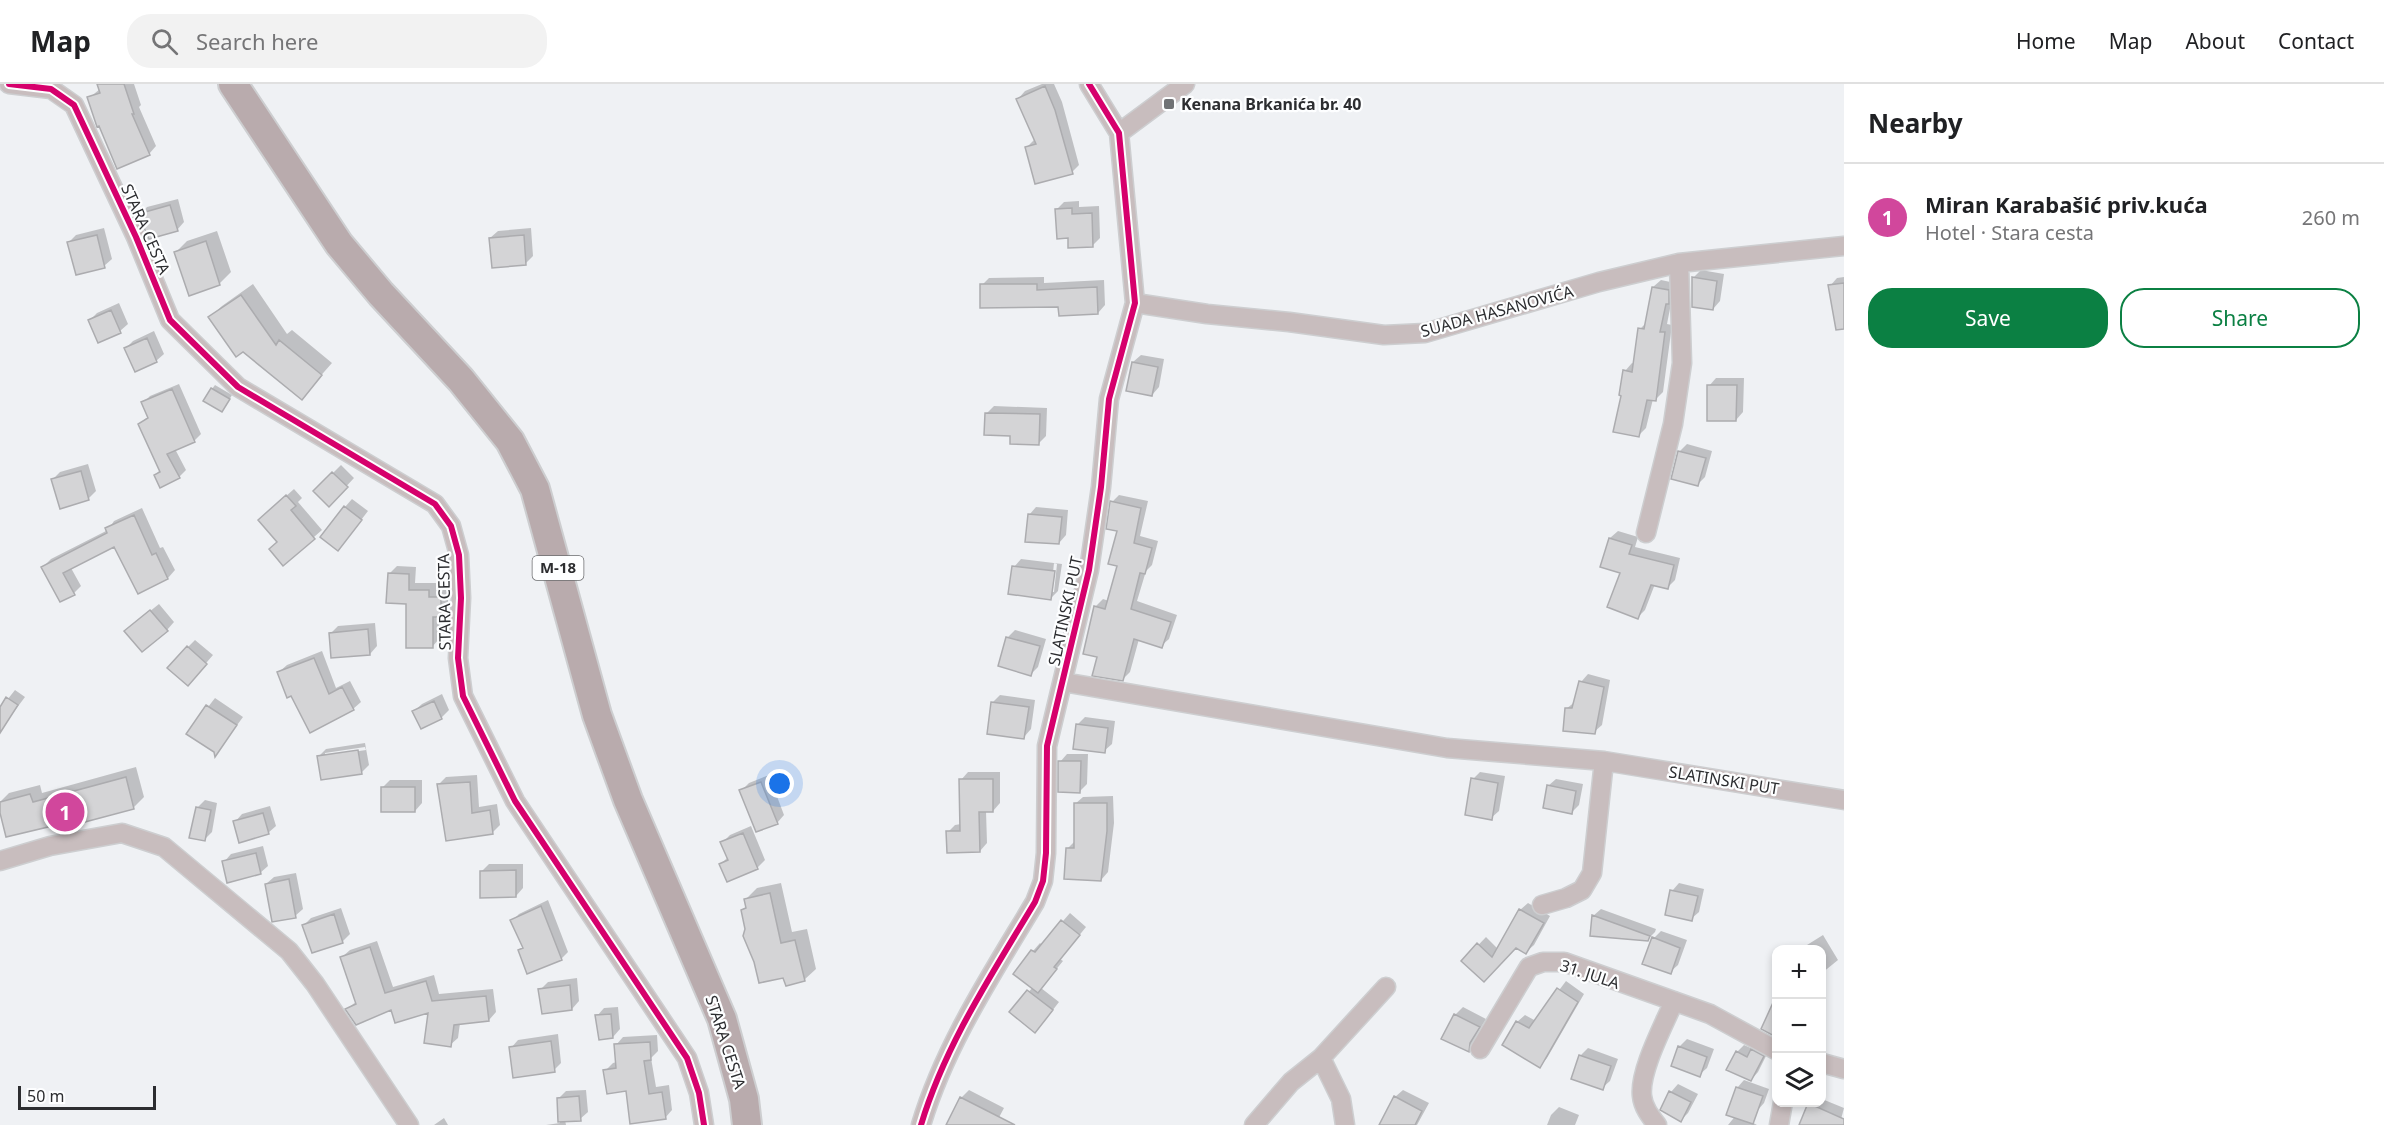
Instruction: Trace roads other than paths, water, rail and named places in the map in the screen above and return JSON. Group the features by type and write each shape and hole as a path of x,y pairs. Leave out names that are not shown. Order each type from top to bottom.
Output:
{"main road":[{"name":"STARA CESTA","path":"233,84 339,244 381,294 461,380 510,441 536,489 597,715 628,800 722,1019 744,1099 747,1125"}],"street":[{"name":"STARA CESTA","path":"0,87 7,84 51,88 74,105 136,237 170,320 238,387 435,504 452,526 459,555 458,658 463,696 514,801 687,1058 699,1093 704,1125"},
{"name":"SLATINSKI PUT","path":"921,1125 926,1107 962,1024 1035,902 1043,881 1046,853 1047,746 1089,570 1101,487 1109,399 1135,303 1119,133 1089,84"},
{"path":"1119,133 1185,84"},
{"name":"SUADA HASANOVIĆA","path":"1135,303 1384,335 1425,333 1599,282 1679,263 1844,246"},
{"path":"1646,533 1673,424 1682,363 1679,263"},
{"name":"SLATINSKI PUT","path":"1063,682 1447,748 1604,761 1844,800"},
{"path":"1542,905 1566,898 1582,890 1592,873 1604,761"},
{"path":"0,861 50,846 122,833 164,847 289,951 315,984 409,1125"},
{"name":"31. JULA","path":"1480,1049 1529,967 1543,962 1564,963 1710,1014 1772,1048"},
{"path":"1254,1125 1291,1082 1321,1058 1386,987"},
{"path":"1657,1125 1647,1112 1642,1097 1642,1079 1674,1001"},
{"path":"1321,1058 1341,1099 1345,1125"},
{"path":"1826,1064 1844,1069"},
{"path":"1779,1125 1782,1107"}],"place":[{"name":"Kenana Brkanića br. 40","path":"1169,104"},
{"name":"Miran Karabašić priv.kuća","path":"65,812"}]}
